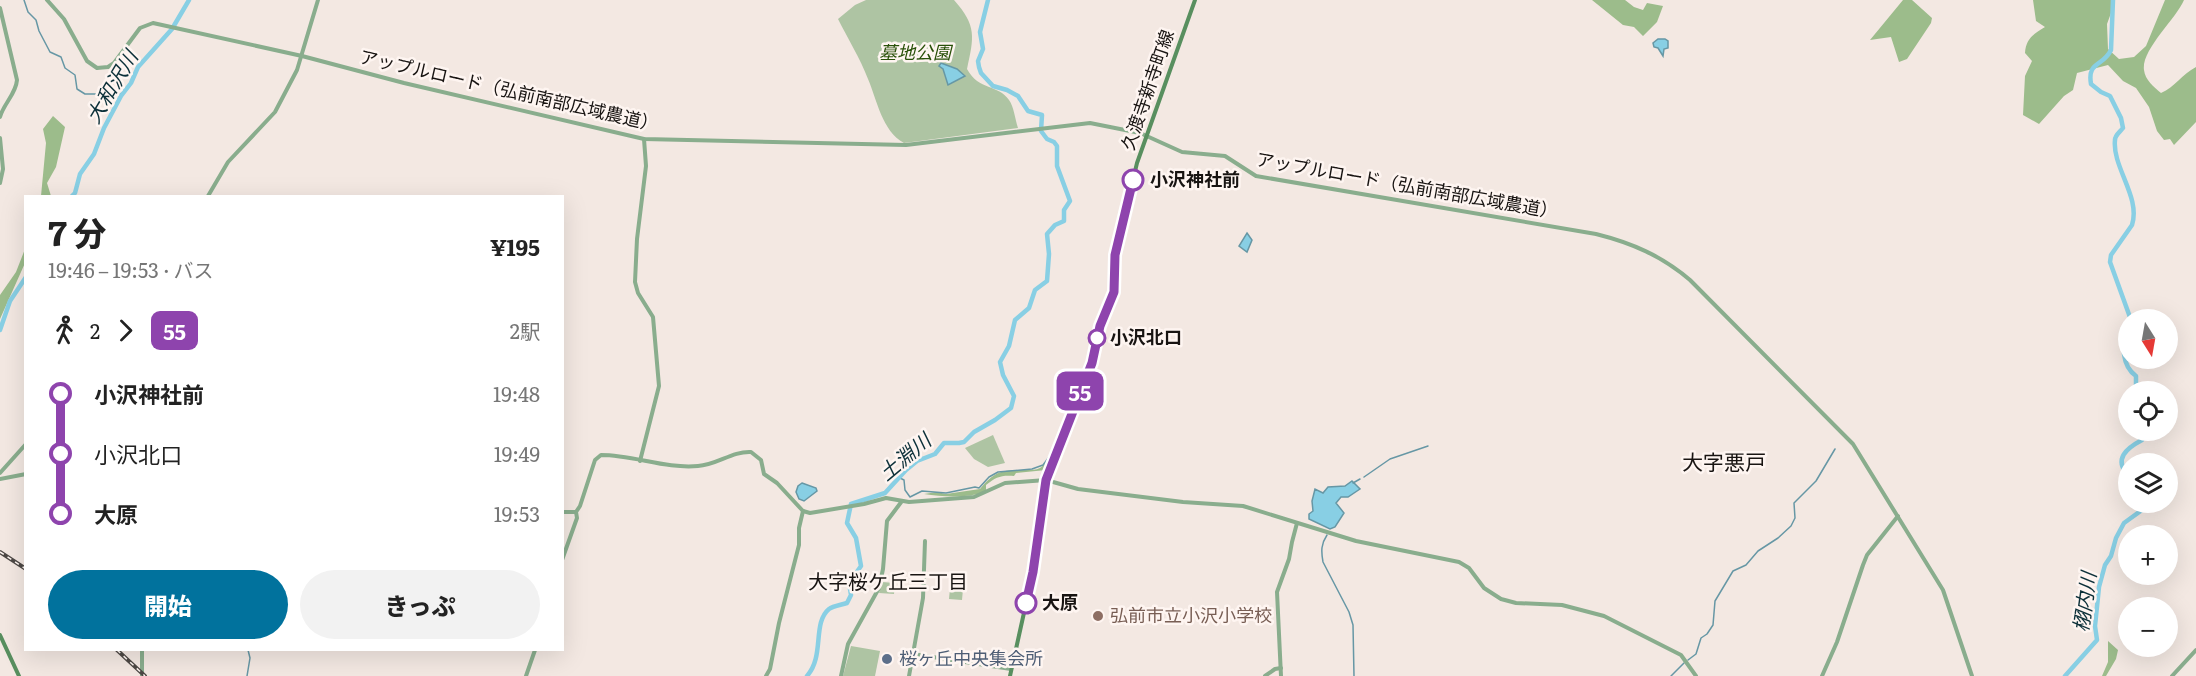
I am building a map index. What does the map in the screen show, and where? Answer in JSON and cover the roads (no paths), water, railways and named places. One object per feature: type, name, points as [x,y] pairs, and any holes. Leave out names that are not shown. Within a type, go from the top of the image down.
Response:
[{"type":"main road","name":"久渡寺新寺町線","points":[[1010,676],[1033,572],[1046,480],[1092,363],[1100,326],[1114,292],[1115,255],[1137,164],[1195,0]]},
{"type":"main road","points":[[0,635],[19,676]]},
{"type":"street","name":"アップルロード（弘前南部広域農道）","points":[[47,0],[64,19],[87,61],[97,68],[108,67],[114,63],[143,26],[153,23],[302,56],[404,83],[644,139],[897,146],[1090,123],[1146,136],[1182,152],[1225,156],[1256,176],[1596,234],[1622,241],[1653,253],[1679,270],[1846,436],[1943,590],[1972,676]]},
{"type":"street","points":[[209,195],[228,162],[272,117],[297,70],[318,0]]},
{"type":"street","points":[[0,8],[18,80],[0,117]]},
{"type":"street","points":[[0,138],[3,169],[0,183]]},
{"type":"street","points":[[640,461],[659,386],[653,317],[638,293],[635,282],[637,239],[647,154],[644,139]]},
{"type":"street","points":[[0,473],[24,446]]},
{"type":"street","points":[[564,554],[577,518],[576,512],[597,457],[604,455],[640,461],[699,466],[734,454],[751,453],[761,460],[764,474],[777,483],[803,511],[810,513],[850,507],[886,498],[902,501],[974,497],[1005,483],[1046,480],[1078,489],[1183,502],[1236,505],[1356,541],[1459,562],[1469,568],[1484,588],[1501,599],[1516,603],[1562,605],[1604,615],[1681,655],[1696,676]]},
{"type":"street","points":[[0,479],[24,474]]},
{"type":"street","points":[[841,676],[848,644],[879,588],[883,570],[887,521],[902,501]]},
{"type":"street","points":[[766,676],[770,669],[799,545],[803,511]]},
{"type":"street","points":[[564,512],[576,512]]},
{"type":"street","points":[[1822,676],[1837,642],[1867,555],[1898,516]]},
{"type":"street","points":[[1281,676],[1277,591],[1289,559],[1297,523]]},
{"type":"street","points":[[909,676],[923,598],[925,542]]},
{"type":"street","points":[[2172,676],[2196,650]]},
{"type":"street","points":[[142,651],[142,676]]},
{"type":"street","points":[[526,676],[535,651]]},
{"type":"street","points":[[913,654],[1011,669]]},
{"type":"street","points":[[1265,676],[1281,668]]},
{"type":"water","points":[[1658,39],[1668,41],[1668,48],[1664,49],[1663,56],[1658,48],[1654,47],[1653,43]]},
{"type":"water","points":[[941,63],[957,69],[965,76],[948,85],[943,69],[939,66]]},
{"type":"water","points":[[1247,233],[1252,240],[1247,252],[1239,246]]},
{"type":"water","points":[[1352,481],[1360,489],[1348,497],[1341,497],[1336,503],[1344,513],[1335,527],[1330,529],[1309,519],[1309,514],[1313,511],[1312,501],[1315,489],[1323,493],[1328,487],[1345,486]]},
{"type":"water","points":[[802,483],[816,488],[817,491],[804,501],[799,499],[796,492]]},
{"type":"waterway","points":[[24,0],[50,52],[61,57],[65,68],[75,75],[77,89],[85,94],[123,94]]},
{"type":"waterway","name":"大和沢川","points":[[73,195],[80,174],[94,154],[104,128],[138,67],[172,29],[189,0]]},
{"type":"waterway","name":"土淵川","points":[[807,676],[816,659],[819,631],[824,615],[829,609],[847,603],[851,595],[849,583],[861,566],[856,538],[847,523],[851,504],[885,493],[917,461],[935,454],[944,443],[964,442],[974,432],[1011,408],[1014,396],[1003,375],[1000,362],[1009,346],[1015,320],[1029,308],[1035,290],[1047,281],[1049,254],[1047,234],[1055,225],[1064,221],[1064,210],[1070,201],[1057,166],[1057,146],[1041,131],[1042,115],[1028,111],[1018,96],[993,86],[981,73],[978,61],[983,49],[980,32],[988,0]]},
{"type":"waterway","name":"栩内川","points":[[2113,0],[2111,50],[2093,68],[2090,77],[2091,84],[2110,96],[2121,118],[2123,128],[2115,138],[2115,150],[2130,193],[2134,214],[2132,225],[2111,255],[2110,262],[2127,309]]},
{"type":"waterway","name":"大和沢川","points":[[0,330],[10,301],[24,280]]},
{"type":"waterway","name":"栩内川","points":[[2129,369],[2136,376],[2136,381]]},
{"type":"waterway","name":"栩内川","points":[[2125,453],[2140,441]]},
{"type":"waterway","points":[[1364,477],[1390,459],[1428,446]]},
{"type":"waterway","points":[[1688,660],[1696,654],[1701,638],[1713,625],[1715,601],[1733,571],[1746,565],[1758,551],[1791,526],[1795,518],[1794,503],[1816,481],[1835,449]]},
{"type":"waterway","points":[[898,477],[904,480],[905,490],[910,497],[922,491],[946,493],[979,488],[989,477],[998,472],[1032,469],[1043,465],[1052,453]]},
{"type":"waterway","points":[[1353,483],[1360,479]]},
{"type":"waterway","name":"栩内川","points":[[2065,676],[2097,640],[2095,626],[2099,587],[2105,565],[2124,523],[2138,513]]},
{"type":"waterway","points":[[1327,535],[1322,548],[1323,562],[1349,612],[1353,625],[1354,676]]},
{"type":"waterway","points":[[247,676],[250,658],[248,651]]},
{"type":"waterway","points":[[1671,676],[1684,663]]},
{"type":"railway","points":[[0,552],[24,568]]},
{"type":"railway","points":[[118,651],[145,676]]},
{"type":"place","name":"小沢神社前","points":[[1133,180]]},
{"type":"place","name":"小沢北口","points":[[1097,338]]},
{"type":"place","name":"大原","points":[[1026,603]]},
{"type":"place","name":"弘前市立小沢小学校","points":[[1098,616]]},
{"type":"place","name":"桜ヶ丘中央集会所","points":[[887,659]]},
{"type":"district","name":"大字悪戸","points":[[1724,463]]},
{"type":"district","name":"大字桜ケ丘三丁目","points":[[888,582]]},
{"type":"park label","name":"墓地公園","points":[[915,53]]}]
